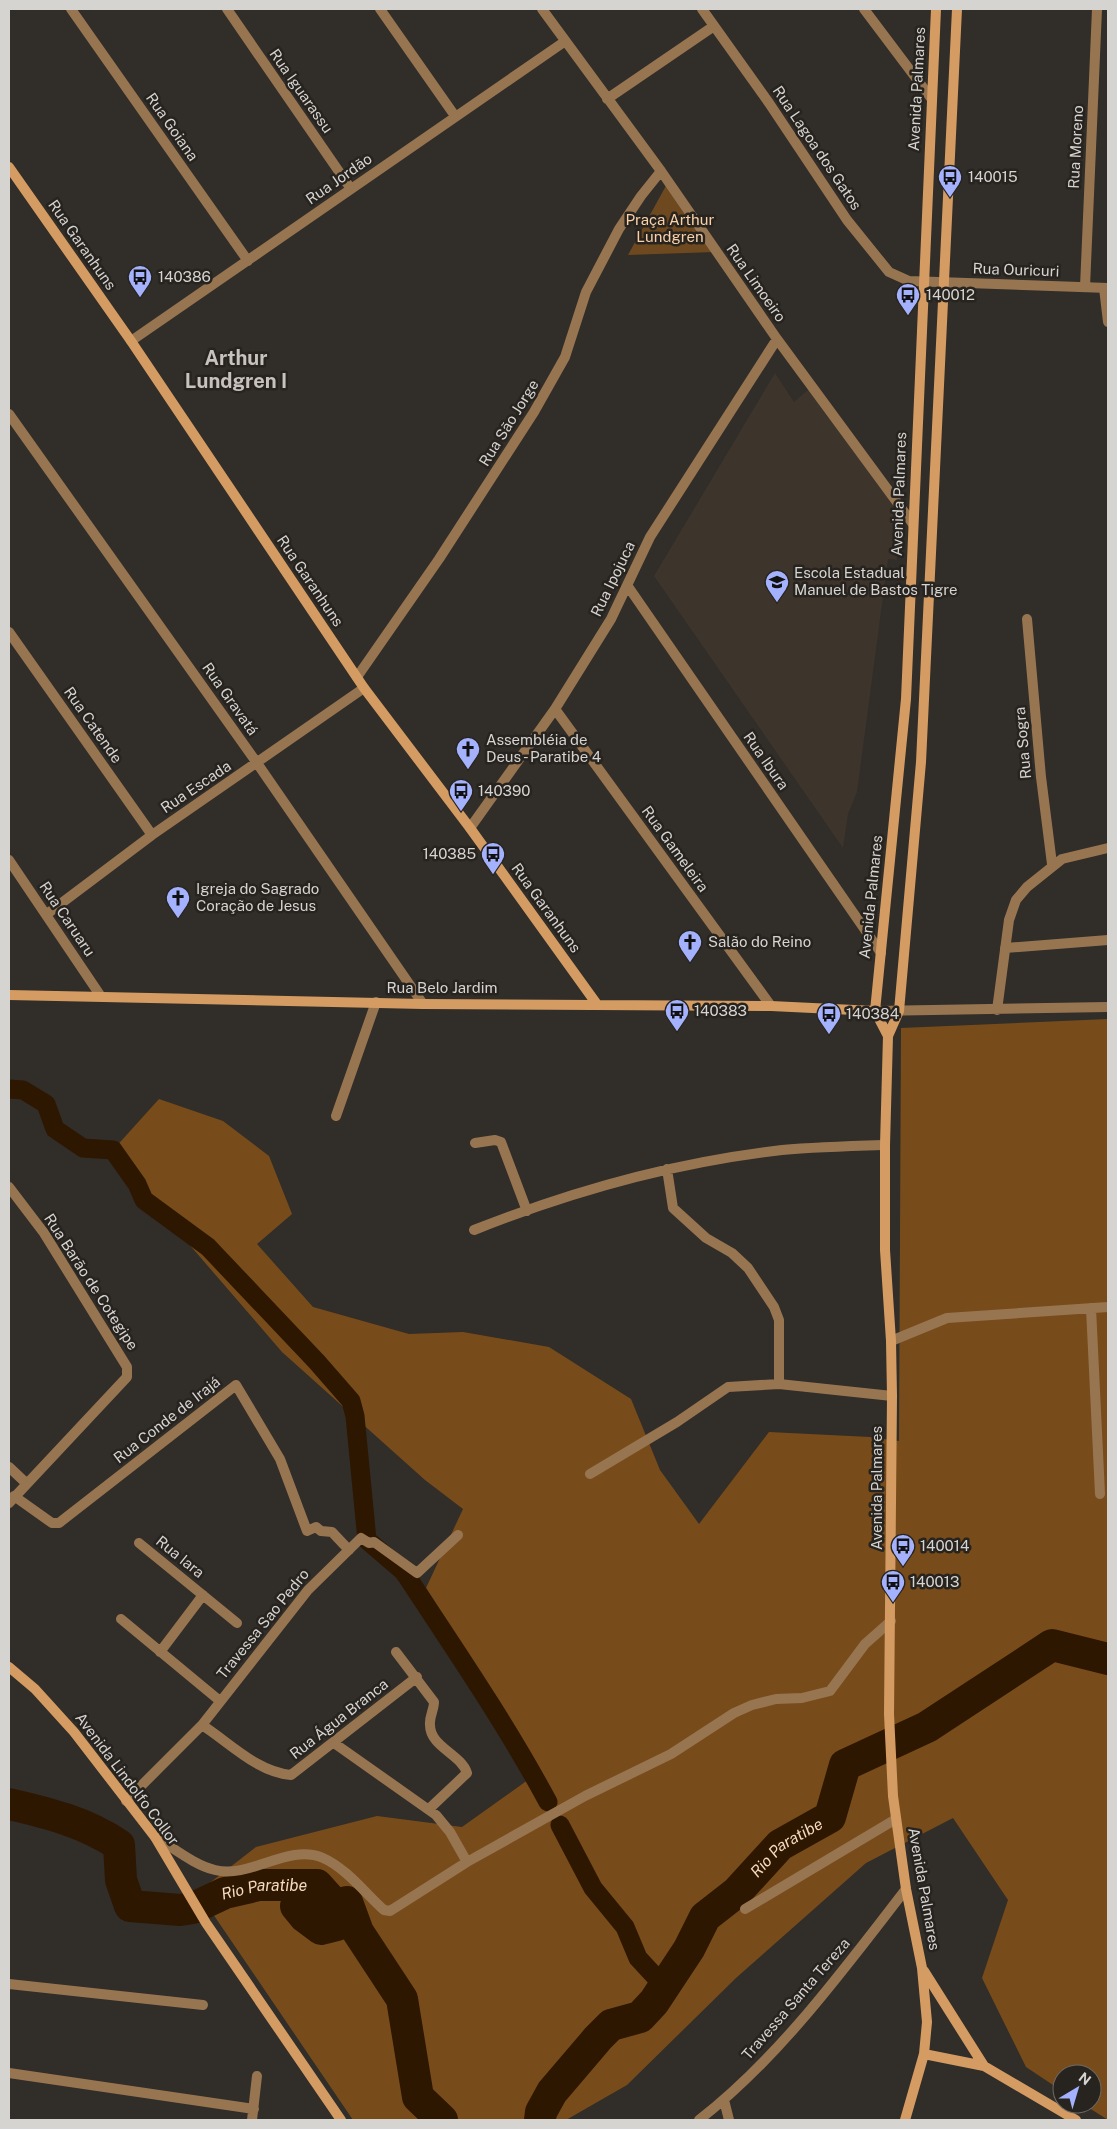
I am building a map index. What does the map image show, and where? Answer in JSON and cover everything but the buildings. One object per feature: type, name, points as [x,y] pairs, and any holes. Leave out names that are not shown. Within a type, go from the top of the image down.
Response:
[{"type":"main road","name":"Avenida Palmares","points":[[888,1036],[875,1011],[906,699],[922,281],[936,9]]},
{"type":"main road","name":"Avenida Palmares","points":[[922,1968],[906,1889],[892,1774],[890,1725],[892,1396],[891,1341],[885,1250],[885,1144],[888,1036],[899,1011],[921,762],[958,9]]},
{"type":"main road","name":"Rua Garanhuns","points":[[9,167],[131,342],[356,677],[470,828],[596,1003]]},
{"type":"main road","name":"Rua Belo Jardim","points":[[9,994],[423,1004],[596,1003],[771,1006],[875,1011]]},
{"type":"main road","name":"Avenida Lindolfo Collor","points":[[9,1666],[35,1689],[74,1732],[155,1837],[206,1923],[341,2120]]},
{"type":"main road","points":[[906,2120],[924,2054],[927,2022],[922,1968]]},
{"type":"main road","points":[[922,1968],[984,2066]]},
{"type":"main road","points":[[924,2054],[984,2066],[1076,2120]]},
{"type":"street","name":"Rua Goiana","points":[[71,9],[248,262]]},
{"type":"street","name":"Rua Iguarassu","points":[[227,9],[351,189]]},
{"type":"street","points":[[380,9],[455,116]]},
{"type":"street","name":"Rua Limoeiro","points":[[542,9],[564,42],[661,171],[777,339],[913,524]]},
{"type":"street","name":"Rua Lagoa dos Gatos","points":[[702,9],[769,103],[847,220],[880,263],[889,272],[903,279],[922,281]]},
{"type":"street","points":[[864,9],[931,98]]},
{"type":"street","name":"Rua Moreno","points":[[1085,287],[1097,9]]},
{"type":"street","points":[[607,99],[714,26]]},
{"type":"street","name":"Rua Jordão","points":[[131,342],[564,42]]},
{"type":"street","name":"Rua São Jorge","points":[[356,677],[439,559],[534,412],[565,358],[586,292],[615,236],[641,196],[661,171]]},
{"type":"street","name":"Rua Ouricuri","points":[[922,281],[1106,288]]},
{"type":"street","points":[[1106,288],[1108,322]]},
{"type":"street","name":"Rua Ipojuca","points":[[470,828],[556,709],[611,620],[650,537],[777,339]]},
{"type":"street","name":"Rua Gravatá","points":[[9,414],[257,763],[423,1004]]},
{"type":"street","name":"Rua Ibura","points":[[628,585],[881,953]]},
{"type":"street","name":"Rua Sogra","points":[[1027,619],[1041,777],[1052,864]]},
{"type":"street","name":"Rua Catende","points":[[9,632],[152,835]]},
{"type":"street","name":"Rua Escada","points":[[47,914],[152,835],[364,688]]},
{"type":"street","name":"Rua Gameleira","points":[[556,709],[771,1006]]},
{"type":"street","points":[[997,1010],[1011,912],[1016,900],[1052,864],[1073,855],[1108,848]]},
{"type":"street","name":"Rua Caruaru","points":[[9,860],[100,995]]},
{"type":"street","points":[[1005,948],[1108,940]]},
{"type":"street","points":[[336,1116],[376,1002]]},
{"type":"street","points":[[875,1011],[1108,1008]]},
{"type":"street","points":[[475,1143],[495,1140],[501,1142],[527,1211]]},
{"type":"street","points":[[474,1230],[600,1187],[667,1169],[783,1150],[885,1144]]},
{"type":"street","points":[[667,1169],[673,1208],[706,1238],[732,1253],[748,1268],[774,1307],[779,1320],[779,1384]]},
{"type":"street","name":"Rua Barão de Cotegipe","points":[[9,1187],[44,1234],[127,1367],[127,1377],[12,1500]]},
{"type":"street","points":[[891,1341],[948,1318],[1108,1307]]},
{"type":"street","points":[[1091,1308],[1100,1494]]},
{"type":"street","points":[[590,1474],[677,1422],[728,1387],[779,1384],[892,1396]]},
{"type":"street","name":"Rua Conde de Irajá","points":[[12,1500],[52,1523],[59,1523],[236,1385],[280,1459],[307,1531],[316,1527],[321,1531],[332,1532],[349,1550]]},
{"type":"street","points":[[9,1467],[26,1483]]},
{"type":"street","name":"Travessa Sao Pedro","points":[[126,1801],[202,1725],[308,1590],[361,1538],[369,1543],[374,1542],[417,1573],[458,1535]]},
{"type":"street","name":"Rua Iara","points":[[139,1543],[237,1623]]},
{"type":"street","name":"Rua Iara","points":[[160,1652],[203,1595]]},
{"type":"street","points":[[121,1618],[220,1701]]},
{"type":"street","points":[[155,1837],[195,1861],[216,1870],[230,1871],[300,1854],[325,1859],[384,1910],[390,1911],[467,1862],[585,1796],[672,1754],[734,1713],[752,1705],[776,1699],[802,1698],[830,1691],[865,1644],[891,1621]]},
{"type":"street","points":[[396,1652],[417,1677],[434,1702],[430,1726],[434,1737],[461,1762],[467,1773],[429,1809]]},
{"type":"street","name":"Rua Água Branca","points":[[202,1725],[255,1763],[291,1776],[417,1677]]},
{"type":"street","points":[[334,1743],[429,1809],[450,1832],[467,1862]]},
{"type":"street","points":[[745,1909],[896,1819]]},
{"type":"street","name":"Travessa Santa Tereza","points":[[699,2120],[724,2100],[785,2038],[906,1889]]},
{"type":"street","points":[[9,1984],[203,2006]]},
{"type":"street","points":[[9,2073],[254,2109]]},
{"type":"street","points":[[252,2120],[257,2076]]},
{"type":"street","points":[[724,2100],[729,2120]]},
{"type":"shaded area","name":"Escola Estadual Manuel de Bastos Tigre","points":[[775,373],[794,402],[810,388],[895,505],[897,560],[888,559],[857,792],[848,814],[843,848],[654,576]]},
{"type":"shaded area","points":[[1108,1019],[1108,2120],[1099,2114],[1102,2114],[1102,2064],[1052,2064],[1052,2084],[1026,2067],[982,1978],[1008,1900],[953,1818],[866,1863],[736,1978],[627,2085],[566,2120],[353,2120],[198,1892],[256,1847],[377,1816],[462,1827],[539,1772],[426,1588],[463,1509],[425,1480],[282,1352],[163,1214],[113,1150],[159,1099],[223,1121],[269,1156],[292,1214],[257,1244],[313,1307],[409,1334],[463,1332],[549,1347],[631,1399],[660,1470],[699,1524],[769,1432],[870,1437],[899,1441],[901,1028]]},
{"type":"green space","name":"Praça Arthur Lundgren","points":[[668,182],[715,252],[628,255]]},
{"type":"waterway","points":[[9,1089],[23,1090],[46,1104],[55,1129],[83,1148],[113,1150],[137,1184],[144,1200],[208,1247],[317,1362],[351,1401],[355,1416],[367,1540],[403,1571],[408,1578],[498,1716],[548,1802]]},
{"type":"waterway","name":"Rio Paratibe","points":[[540,2120],[541,2112],[552,2092],[598,2038],[611,2025],[640,2017],[654,2002],[689,1949],[705,1917],[737,1892],[780,1845],[830,1817],[845,1765],[927,1727],[1052,1645],[1108,1659]]},
{"type":"waterway","name":"Rio Paratibe","points":[[9,1804],[80,1824],[119,1845],[121,1880],[130,1906],[180,1910],[193,1908],[225,1893],[259,1885],[317,1885],[335,1905],[296,1906],[305,1917],[321,1929],[337,1925],[347,1902],[358,1932],[402,1999],[418,2097],[442,2120]]},
{"type":"waterway","points":[[560,1825],[593,1888],[625,1927],[638,1958],[663,1985]]},
{"type":"place","name":"140015","points":[[950,198]]},
{"type":"place","name":"140386","points":[[140,298]]},
{"type":"place","name":"140012","points":[[908,316]]},
{"type":"place","name":"Escola Estadual Manuel de Bastos Tigre","points":[[777,603]]},
{"type":"place","name":"Assembléia de Deus - Paratibe 4","points":[[468,770]]},
{"type":"place","name":"140390","points":[[461,812]]},
{"type":"place","name":"140385","points":[[493,875]]},
{"type":"place","name":"Igreja do Sagrado Coração de Jesus","points":[[178,919]]},
{"type":"place","name":"Salão do Reino","points":[[690,963]]},
{"type":"place","name":"140383","points":[[677,1032]]},
{"type":"place","name":"140384","points":[[829,1035]]},
{"type":"place","name":"140014","points":[[903,1567]]},
{"type":"place","name":"140013","points":[[893,1603]]},
{"type":"district","name":"Arthur Lundgren I","points":[[236,370]]}]
